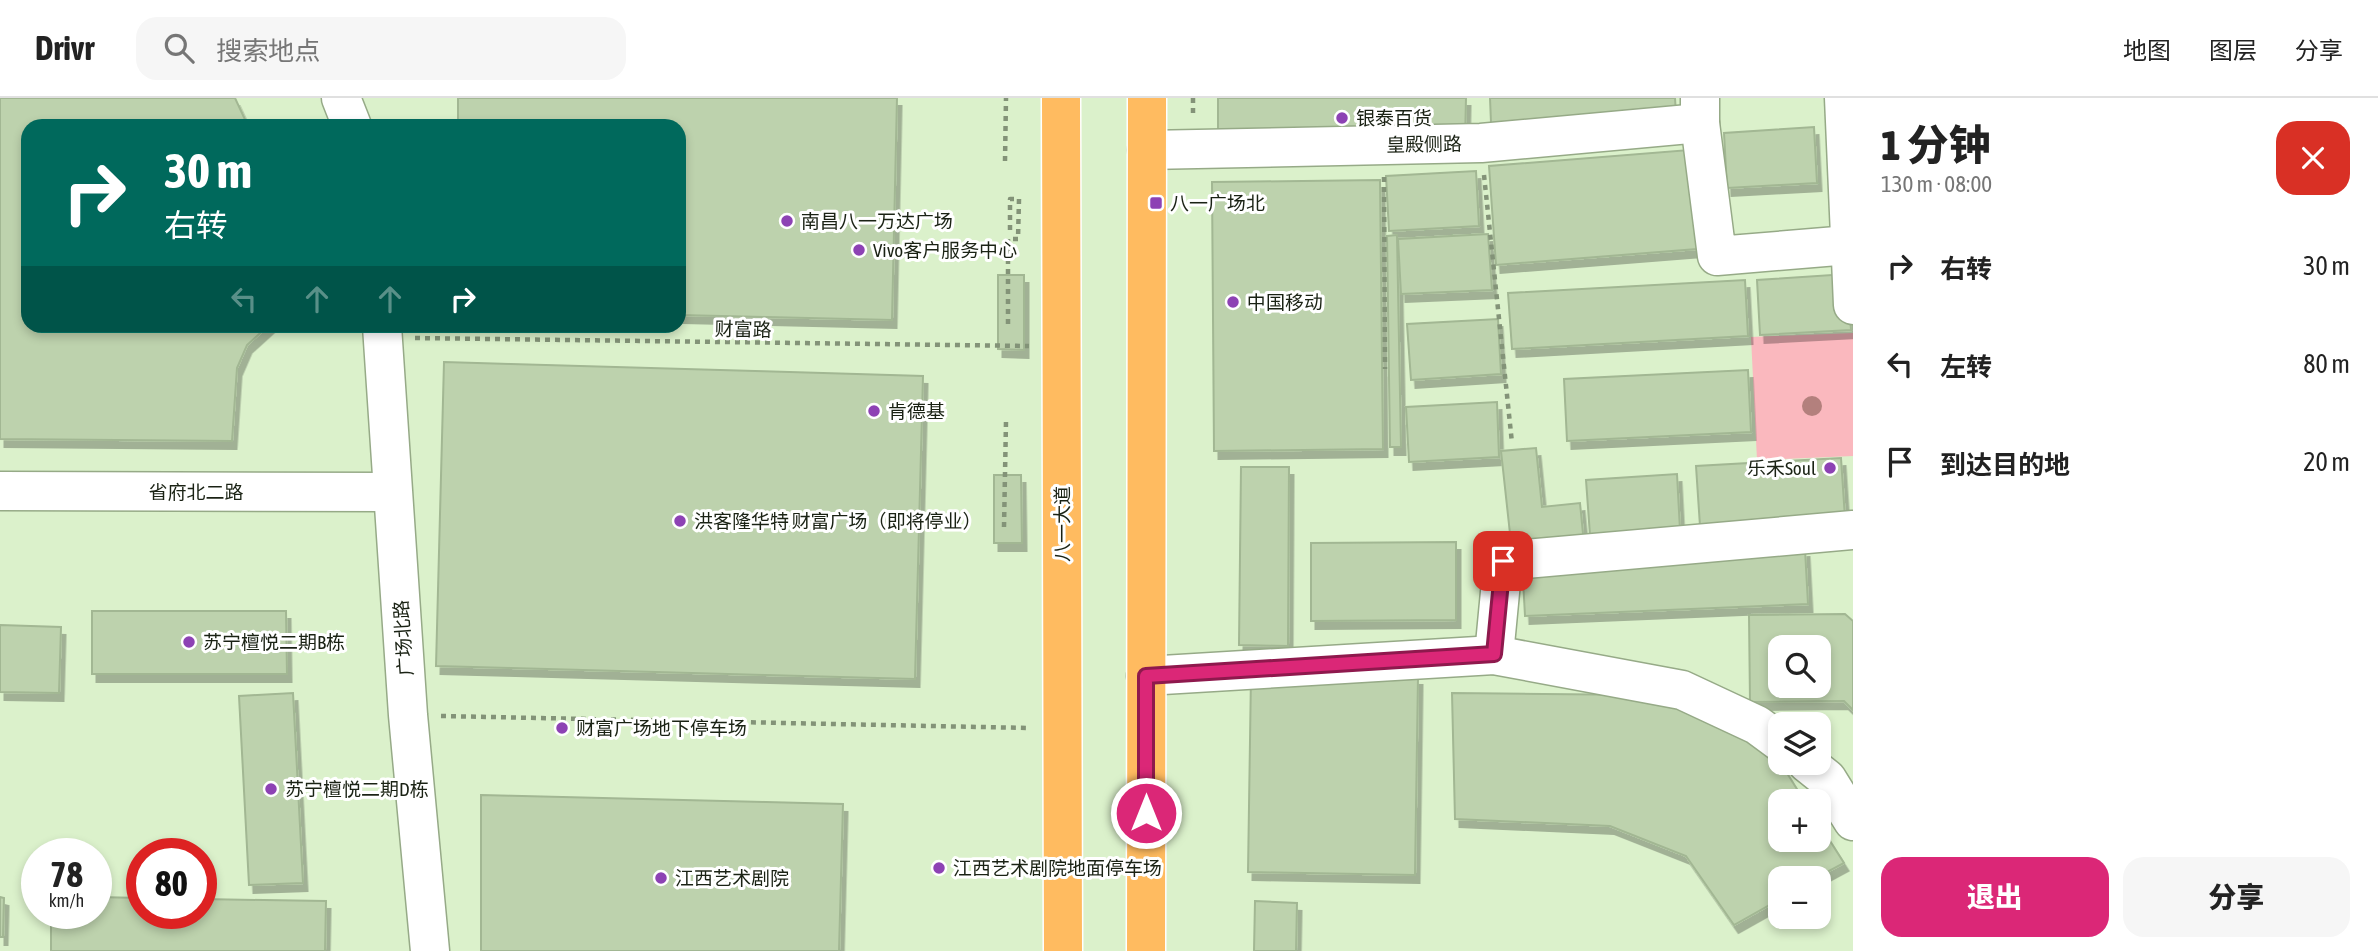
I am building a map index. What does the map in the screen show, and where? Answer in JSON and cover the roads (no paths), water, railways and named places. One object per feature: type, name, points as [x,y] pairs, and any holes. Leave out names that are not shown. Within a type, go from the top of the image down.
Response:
[{"type":"highway","name":"八一大道","points":[[1061,98],[1063,951]]},
{"type":"highway","points":[[1146,951],[1147,98]]},
{"type":"street","points":[[341,98],[349,119]]},
{"type":"street","points":[[1844,98],[1853,306]]},
{"type":"street","name":"皇殿侧路","points":[[1147,150],[1480,143],[1700,111],[1717,256],[1849,245]]},
{"type":"street","name":"广场北路","points":[[382,333],[408,715],[430,951]]},
{"type":"street","name":"省府北二路","points":[[0,491],[392,492]]},
{"type":"street","points":[[1494,654],[1503,561],[1853,530]]},
{"type":"street","points":[[1146,676],[1494,654],[1682,690],[1756,725],[1768,734]]},
{"type":"street","points":[[1822,775],[1853,821]]},
{"type":"place","name":"银泰百货","points":[[1342,118]]},
{"type":"place","name":"八一广场北","points":[[1156,203]]},
{"type":"place","name":"南昌八一万达广场","points":[[787,221]]},
{"type":"place","name":"Vivo客户服务中心","points":[[859,250]]},
{"type":"place","name":"中国移动","points":[[1233,302]]},
{"type":"place","name":"肯德基","points":[[874,411]]},
{"type":"place","name":"乐禾Soul","points":[[1830,468]]},
{"type":"place","name":"洪客隆华特 财富广场（即将停业）","points":[[680,521]]},
{"type":"place","name":"苏宁檀悦二期B栋","points":[[189,642]]},
{"type":"place","name":"财富广场地下停车场","points":[[562,728]]},
{"type":"place","name":"苏宁檀悦二期D栋","points":[[271,789]]},
{"type":"place","name":"江西艺术剧院地面停车场","points":[[939,868]]},
{"type":"place","name":"江西艺术剧院","points":[[661,878]]}]
